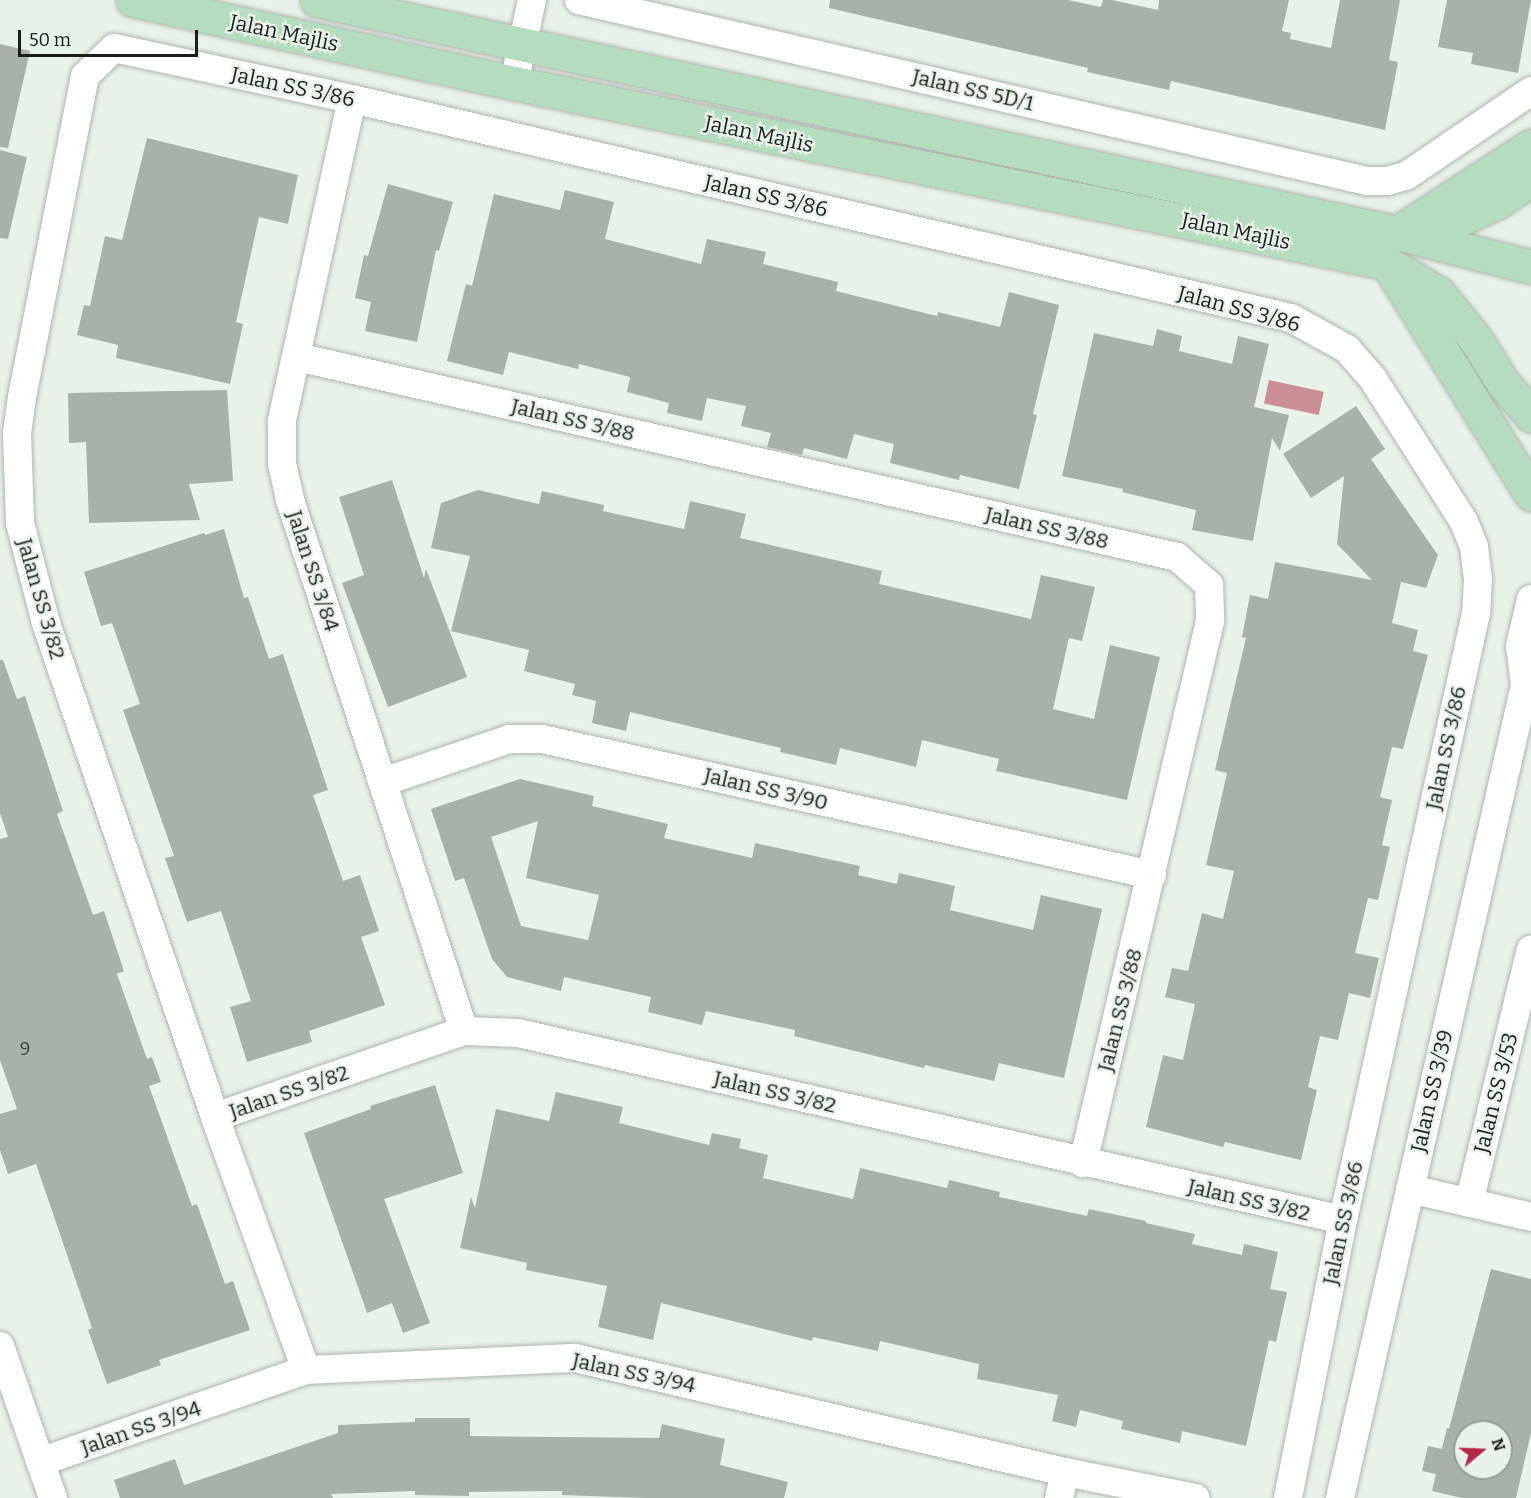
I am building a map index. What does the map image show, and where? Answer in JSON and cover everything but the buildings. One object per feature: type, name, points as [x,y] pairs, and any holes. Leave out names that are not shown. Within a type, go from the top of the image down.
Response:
[{"type":"main road","name":"Jalan Majlis","points":[[133,0],[514,83],[1392,248],[1531,267]]},
{"type":"main road","name":"Jalan Majlis","points":[[317,0],[524,44],[1392,248]]},
{"type":"main road","points":[[1392,248],[1531,146]]},
{"type":"main road","points":[[1392,248],[1497,202],[1531,179]]},
{"type":"main road","points":[[1392,248],[1438,293],[1476,340],[1503,383],[1531,415]]},
{"type":"main road","points":[[1392,248],[1531,494]]},
{"type":"street","points":[[514,83],[532,0]]},
{"type":"street","name":"Jalan SS 5D/1","points":[[594,1],[1367,181],[1387,181],[1406,176],[1531,91]]},
{"type":"street","name":"Jalan SS 3/86","points":[[94,64],[114,48],[352,99],[1291,318],[1347,349],[1373,379],[1464,522],[1474,547],[1478,579],[1476,614],[1343,1221],[1288,1498]]},
{"type":"street","name":"Jalan SS 3/82","points":[[94,64],[85,76],[22,397],[17,444],[20,523],[45,623],[215,1117],[306,1370]]},
{"type":"street","name":"Jalan SS 3/84","points":[[352,99],[282,422],[284,473],[290,500],[464,1030]]},
{"type":"street","name":"Jalan SS 3/88","points":[[297,357],[1177,557],[1209,585],[1210,621],[1083,1162]]},
{"type":"street","name":"Jalan SS 3/39","points":[[1340,1498],[1528,681],[1520,646],[1531,599]]},
{"type":"street","name":"Jalan SS 3/90","points":[[383,782],[509,740],[542,739],[1152,875]]},
{"type":"street","name":"Jalan SS 3/53","points":[[1469,1203],[1531,949]]},
{"type":"street","name":"Jalan SS 3/82","points":[[215,1117],[464,1030],[518,1032],[1343,1221]]},
{"type":"street","points":[[1410,1189],[1531,1217]]},
{"type":"street","points":[[0,1346],[53,1498]]},
{"type":"street","name":"Jalan SS 3/94","points":[[40,1461],[306,1370],[575,1358],[1062,1485],[1195,1498]]},
{"type":"shaded area","points":[[1269,380],[1324,392],[1319,415],[1264,403]]}]
